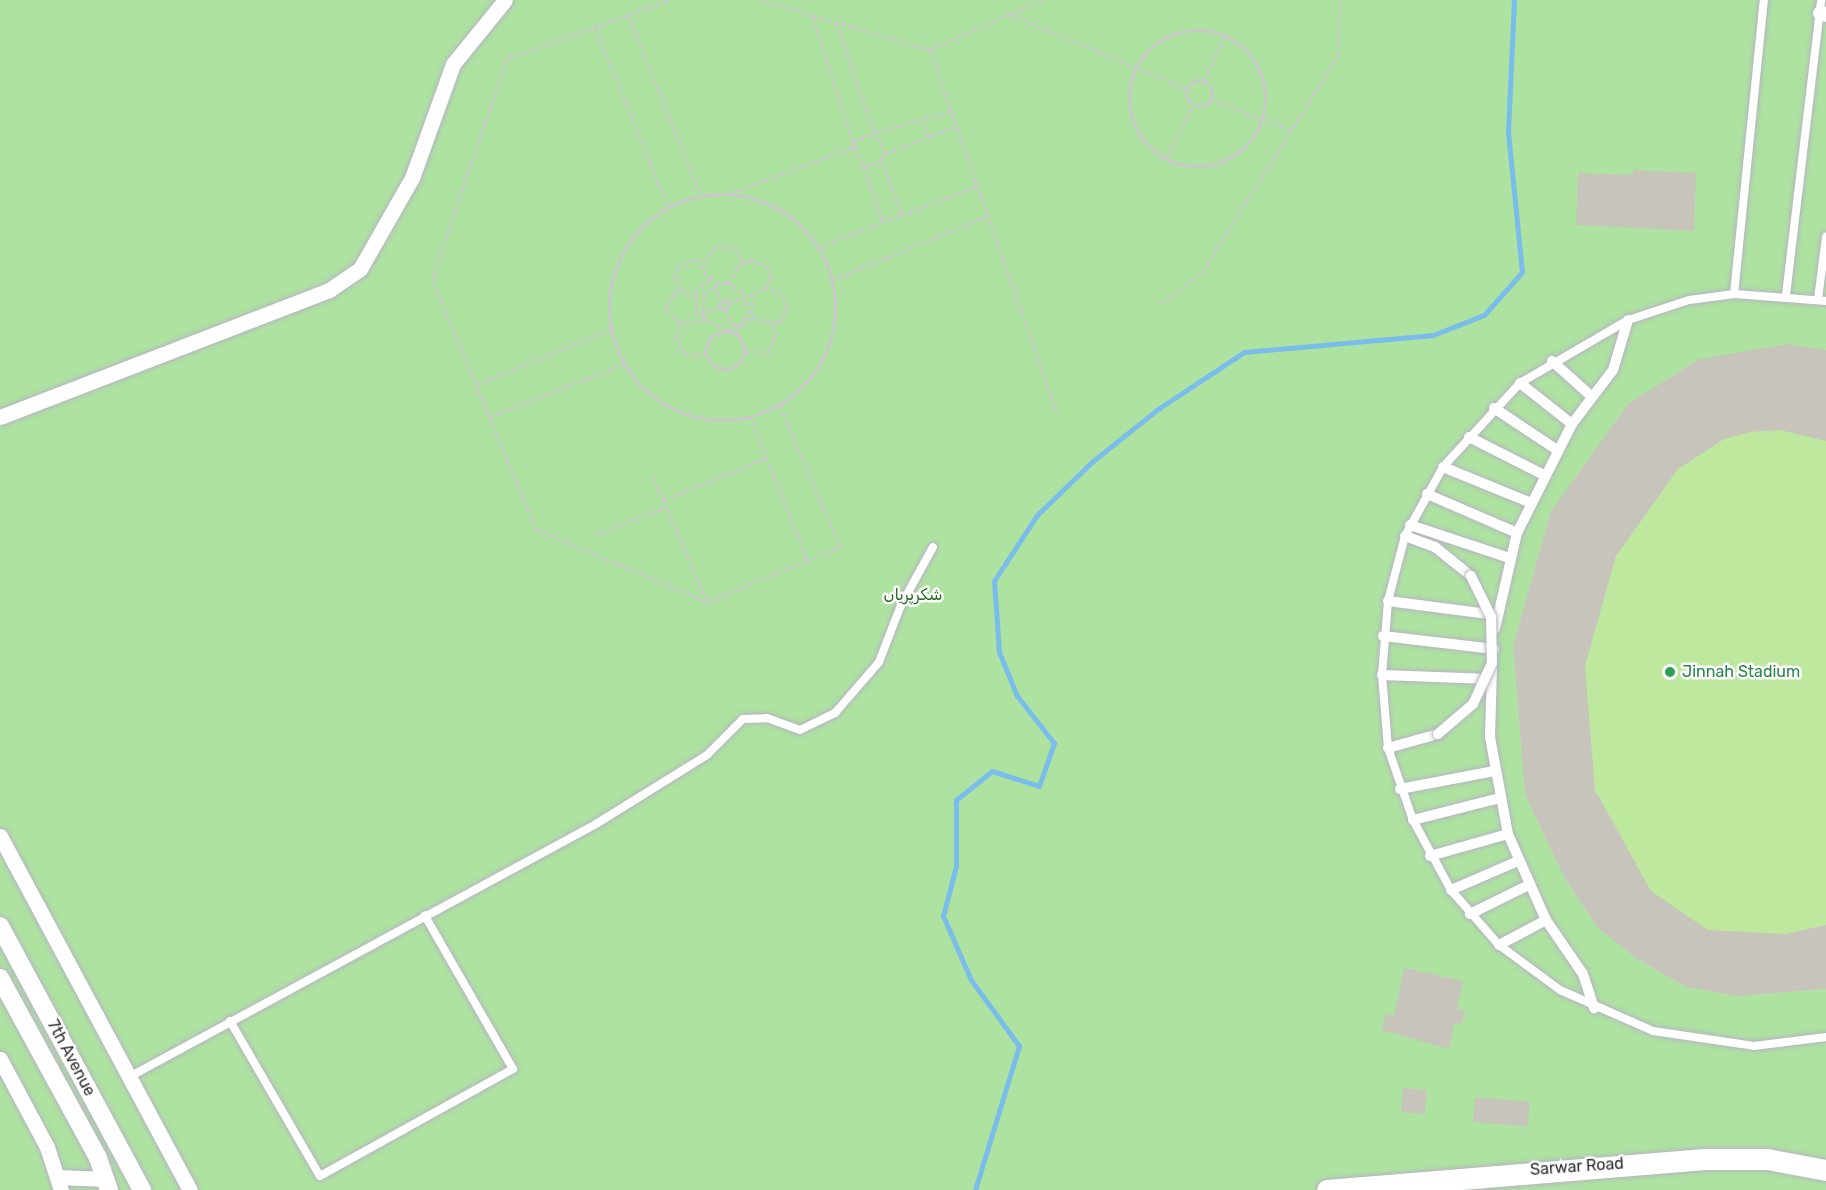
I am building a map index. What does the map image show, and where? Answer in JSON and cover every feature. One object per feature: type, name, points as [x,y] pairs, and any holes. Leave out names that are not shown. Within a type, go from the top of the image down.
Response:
[{"type":"main road","name":"Sarwar Road","points":[[1328,1190],[1705,1159],[1767,1159],[1826,1170]]},
{"type":"street","points":[[0,417],[329,290],[360,269],[412,178],[453,64],[506,0]]},
{"type":"street","points":[[1594,1008],[1583,974],[1546,920],[1508,834],[1494,771],[1490,678],[1496,615],[1517,533],[1572,423],[1613,370],[1628,320]]},
{"type":"street","points":[[1552,361],[1591,396]]},
{"type":"street","points":[[1520,383],[1572,423]]},
{"type":"street","points":[[1494,408],[1557,450]]},
{"type":"street","points":[[1469,437],[1544,475]]},
{"type":"street","points":[[1443,467],[1531,503]]},
{"type":"street","points":[[1427,494],[1517,533]]},
{"type":"street","points":[[1410,525],[1509,558]]},
{"type":"street","points":[[1388,748],[1438,734],[1473,704],[1492,663],[1491,617],[1471,576],[1435,547],[1405,536]]},
{"type":"street","points":[[1388,601],[1496,615]]},
{"type":"street","points":[[1383,636],[1494,649]]},
{"type":"street","points":[[1382,675],[1490,678]]},
{"type":"street","points":[[1400,789],[1494,771]]},
{"type":"street","points":[[1413,820],[1500,798]]},
{"type":"street","points":[[1430,856],[1508,834]]},
{"type":"street","points":[[0,836],[131,1076],[190,1190]]},
{"type":"street","points":[[1451,890],[1518,861]]},
{"type":"street","points":[[1470,914],[1529,885]]},
{"type":"street","points":[[1499,945],[1546,920]]},
{"type":"street","name":"7th Avenue","points":[[0,926],[142,1190]]},
{"type":"street","name":"7th Avenue","points":[[0,978],[107,1184]]},
{"type":"street","points":[[0,1059],[47,1147],[59,1184],[107,1184]]},
{"type":"lane","points":[[1734,294],[1764,0]]},
{"type":"lane","points":[[1786,295],[1822,9]]},
{"type":"lane","points":[[1826,237],[1822,300],[1786,295],[1734,294],[1689,300],[1628,320],[1552,361],[1520,383],[1494,408],[1443,467],[1405,536],[1388,601],[1383,636],[1382,675],[1388,748],[1400,789],[1413,820],[1430,856],[1451,890],[1499,945],[1594,1008],[1653,1031],[1754,1046],[1826,1036]]},
{"type":"lane","points":[[131,1076],[596,824],[707,755],[743,719],[767,718],[800,730],[835,713],[874,671],[914,577],[933,547]]},
{"type":"lane","points":[[230,1021],[320,1176],[513,1069],[425,916]]},
{"type":"path","points":[[669,0],[507,59],[432,279],[536,529],[707,602],[840,547],[779,403]]},
{"type":"path","points":[[762,0],[930,50],[1042,0]]},
{"type":"path","points":[[1160,304],[1202,273],[1338,56],[1340,0]]},
{"type":"path","points":[[811,14],[854,147],[864,167],[883,222]]},
{"type":"path","points":[[1009,14],[1187,89],[1194,104]]},
{"type":"path","points":[[628,15],[701,196]]},
{"type":"path","points":[[836,22],[876,135],[885,154]]},
{"type":"path","points":[[596,27],[669,208]]},
{"type":"path","points":[[1183,30],[1225,35],[1255,61],[1266,99],[1263,119],[1234,155],[1201,165],[1166,159],[1137,130],[1130,110],[1135,69],[1155,45],[1183,30]]},
{"type":"path","points":[[1187,89],[1204,81],[1225,35]]},
{"type":"path","points":[[930,50],[1057,412]]},
{"type":"path","points":[[1204,81],[1212,88],[1210,99]]},
{"type":"path","points":[[1166,159],[1194,104],[1210,99],[1292,130]]},
{"type":"path","points":[[853,142],[951,111]]},
{"type":"path","points":[[923,121],[928,137]]},
{"type":"path","points":[[864,167],[881,160],[885,154],[956,126]]},
{"type":"path","points":[[728,194],[854,147]]},
{"type":"path","points":[[881,160],[902,215]]},
{"type":"path","points":[[818,247],[977,186]]},
{"type":"path","points":[[728,194],[764,201],[795,220],[818,247],[832,280],[835,319],[824,356],[802,388],[779,403],[732,420],[693,416],[657,400],[625,363],[611,329],[608,302],[615,267],[633,236],[669,208],[701,196],[728,194]]},
{"type":"path","points":[[832,280],[988,216]]},
{"type":"path","points":[[703,262],[713,247],[731,246],[741,261],[736,277],[739,288],[746,296],[752,318]]},
{"type":"path","points":[[694,293],[706,286],[709,276],[703,262]]},
{"type":"path","points":[[703,262],[680,263],[675,278],[682,289],[694,293],[700,304],[701,314],[713,335]]},
{"type":"path","points":[[709,276],[752,294],[766,288],[771,277],[762,262],[740,266]]},
{"type":"path","points":[[696,318],[700,304],[714,285],[736,277]]},
{"type":"path","points":[[714,285],[722,301],[728,304]]},
{"type":"path","points":[[737,334],[726,330],[696,318],[681,324],[676,335],[679,347],[695,356],[706,351],[713,335],[726,330],[734,328],[752,318],[771,323],[783,319],[787,307],[782,294],[766,288]]},
{"type":"path","points":[[681,324],[665,309],[667,298],[682,289]]},
{"type":"path","points":[[744,352],[737,334],[752,294]]},
{"type":"path","points":[[725,309],[728,304],[746,296]]},
{"type":"path","points":[[719,307],[722,301]]},
{"type":"path","points":[[701,314],[719,307],[725,309],[734,328]]},
{"type":"path","points":[[706,351],[716,366],[728,369],[744,352],[769,352],[776,334],[771,323]]},
{"type":"path","points":[[476,385],[611,329]]},
{"type":"path","points":[[489,417],[625,363]]},
{"type":"path","points":[[750,415],[808,562]]},
{"type":"path","points":[[663,500],[767,458]]},
{"type":"path","points":[[654,478],[707,602]]},
{"type":"path","points":[[595,534],[666,507]]},
{"type":"green space","name":"شکرپریاں","points":[[0,0],[1826,0],[1826,1190],[0,1190]]},
{"type":"green space","name":"Jinnah Stadium","points":[[1788,344],[1826,350],[1826,989],[1738,996],[1686,987],[1636,958],[1565,879],[1525,795],[1513,646],[1551,511],[1628,404],[1699,359]]},
{"type":"building","points":[[1633,170],[1696,173],[1694,231],[1576,225],[1578,173],[1633,175]]},
{"type":"building","points":[[1788,344],[1826,350],[1826,441],[1780,430],[1751,432],[1724,439],[1678,469],[1616,556],[1585,666],[1595,790],[1651,891],[1708,930],[1785,934],[1826,925],[1826,989],[1738,996],[1686,987],[1636,958],[1598,928],[1565,879],[1525,795],[1513,646],[1551,511],[1628,404],[1699,359]]},
{"type":"building","points":[[1404,968],[1463,981],[1457,1009],[1465,1011],[1462,1024],[1454,1023],[1449,1049],[1382,1030],[1385,1014],[1394,1016]]},
{"type":"building","points":[[1403,1088],[1427,1090],[1425,1114],[1401,1112]]},
{"type":"building","points":[[1475,1097],[1530,1102],[1528,1127],[1473,1122]]},
{"type":"waterway","points":[[975,1190],[1019,1046],[971,980],[943,916],[956,866],[956,800],[992,771],[1039,786],[1054,743],[1017,696],[999,652],[994,581],[1037,515],[1093,461],[1158,409],[1244,352],[1433,335],[1484,315],[1522,272],[1508,132],[1514,0]]},
{"type":"place","name":"Jinnah Stadium","points":[[1670,672]]}]
